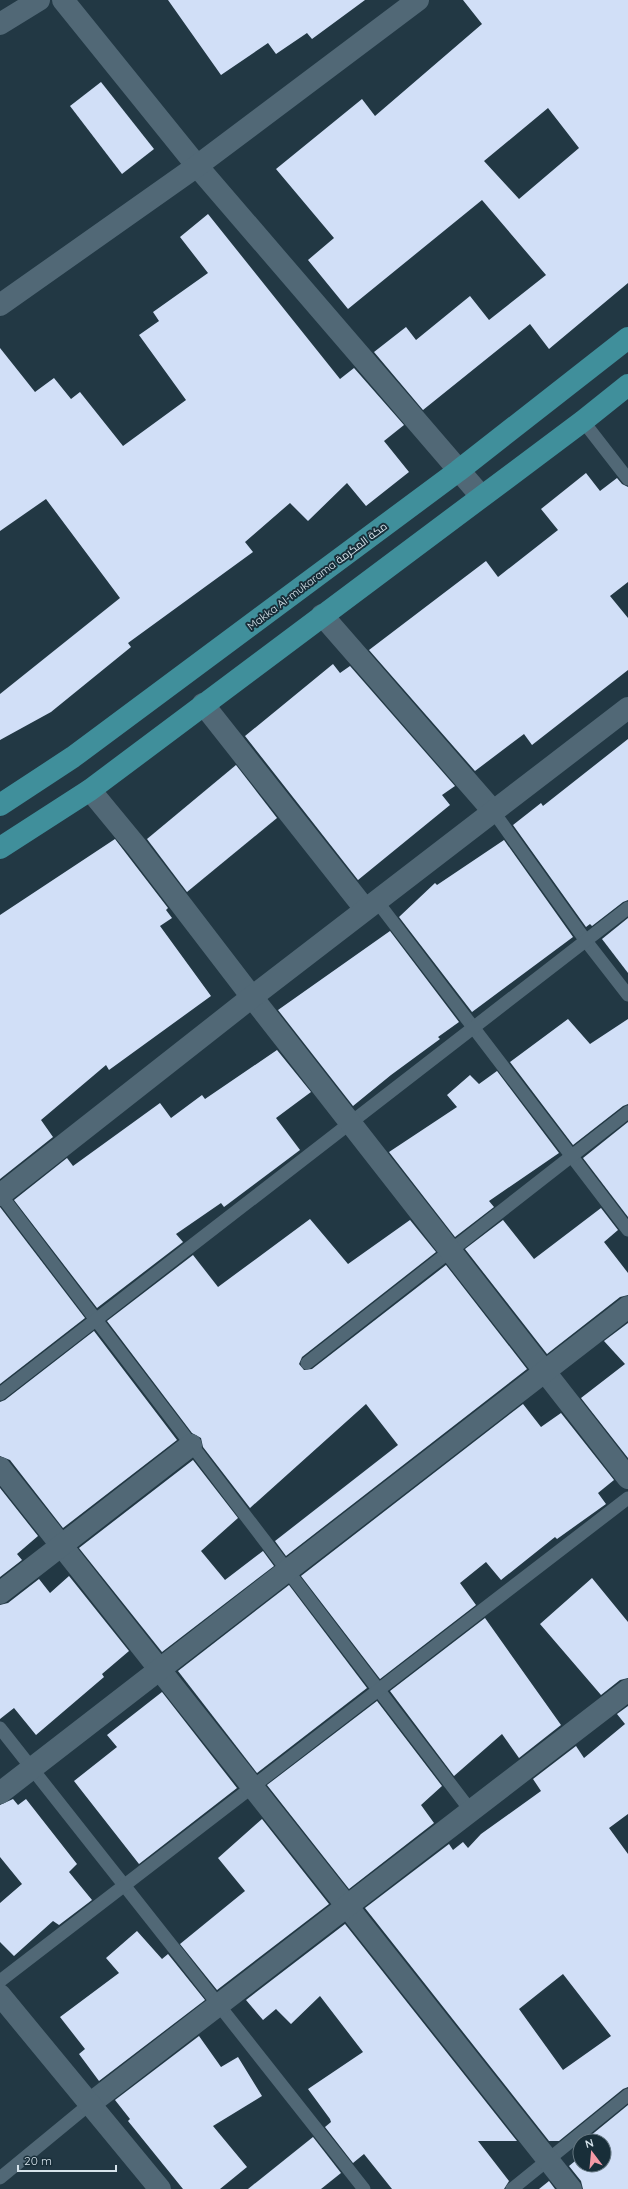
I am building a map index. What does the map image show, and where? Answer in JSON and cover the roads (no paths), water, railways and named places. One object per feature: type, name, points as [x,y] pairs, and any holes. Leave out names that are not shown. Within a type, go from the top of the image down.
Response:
[{"type":"highway","name":"Makka Al-mukarama مكة المكرمة","points":[[0,805],[80,752],[458,472],[628,338]]},
{"type":"highway","points":[[0,848],[90,790],[583,421],[628,385]]},
{"type":"street","points":[[0,24],[39,0]]},
{"type":"street","points":[[63,0],[197,166],[458,472],[481,496]]},
{"type":"street","points":[[0,306],[197,166],[418,0]]},
{"type":"street","points":[[322,615],[493,811]]},
{"type":"street","points":[[203,704],[370,905]]},
{"type":"street","points":[[0,1195],[370,905],[628,708]]},
{"type":"street","points":[[90,790],[137,847],[350,1123],[628,1478]]},
{"type":"street","points":[[0,1793],[628,1307]]},
{"type":"street","points":[[0,1593],[191,1445]]},
{"type":"street","points":[[0,1468],[571,2189]]},
{"type":"street","points":[[91,2103],[628,1690]]},
{"type":"street","points":[[0,1995],[91,2103],[160,2189]]},
{"type":"lane","points":[[583,421],[628,479]]},
{"type":"lane","points":[[493,811],[586,941],[628,995]]},
{"type":"lane","points":[[370,905],[473,1028],[628,1230]]},
{"type":"lane","points":[[0,1394],[628,908]]},
{"type":"lane","points":[[307,1363],[451,1252],[628,1112]]},
{"type":"lane","points":[[0,1195],[471,1811]]},
{"type":"lane","points":[[0,1981],[628,1498]]},
{"type":"lane","points":[[0,1728],[364,2189]]},
{"type":"lane","points":[[512,2189],[628,2095]]},
{"type":"lane","points":[[0,2178],[91,2103]]}]
